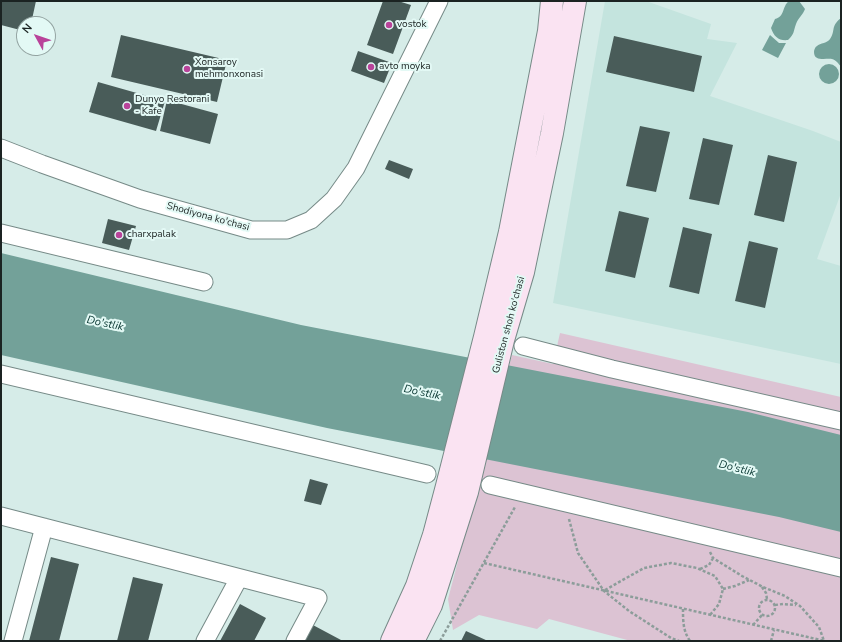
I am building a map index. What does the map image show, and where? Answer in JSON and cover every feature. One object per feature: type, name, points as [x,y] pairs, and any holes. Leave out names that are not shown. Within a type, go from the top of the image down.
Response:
[{"type":"main road","name":"Guliston shoh ko'chasi","points":[[504,341],[510,232],[549,31],[552,1]]},
{"type":"main road","name":"Guliston shoh ko'chasi","points":[[413,641],[431,605],[457,489],[504,341],[523,272],[551,141],[575,1]]},
{"type":"main road","name":"Guliston shoh ko'chasi","points":[[392,641],[417,586],[434,535],[457,489]]},
{"type":"street","name":"Shodiyona ko'chasi","points":[[1,148],[140,199],[251,230],[287,230],[311,220],[334,199],[356,168],[439,1]]},
{"type":"street","points":[[1,233],[204,282]]},
{"type":"street","points":[[504,341],[650,378],[841,422]]},
{"type":"street","points":[[1,374],[427,474]]},
{"type":"street","points":[[490,485],[841,568]]},
{"type":"street","points":[[1,516],[318,598],[295,641]]},
{"type":"street","points":[[13,641],[44,527]]},
{"type":"street","points":[[205,641],[239,578]]},
{"type":"path","points":[[440,641],[523,493]]},
{"type":"path","points":[[567,503],[570,527],[578,554],[604,591],[629,611],[671,638],[679,641]]},
{"type":"path","points":[[701,535],[713,558],[761,586],[785,596],[798,605],[819,627],[824,641]]},
{"type":"path","points":[[700,569],[709,565],[713,558]]},
{"type":"path","points":[[484,563],[824,641]]},
{"type":"path","points":[[604,591],[644,568],[671,563],[700,569],[715,576],[723,589],[719,604],[710,615]]},
{"type":"path","points":[[723,589],[750,580]]},
{"type":"path","points":[[761,586],[766,593],[767,599]]},
{"type":"path","points":[[767,599],[772,601],[775,606],[775,611],[771,615],[766,616],[759,611],[758,606],[762,601],[767,599]]},
{"type":"path","points":[[775,606],[783,604],[798,605]]},
{"type":"path","points":[[683,609],[683,624],[686,636],[690,641]]},
{"type":"path","points":[[753,625],[762,614]]},
{"type":"path","points":[[771,641],[774,630]]},
{"type":"shaded area","points":[[605,1],[646,1],[711,24],[707,39],[737,43],[710,96],[841,142],[841,193],[817,259],[841,266],[841,364],[553,303]]},
{"type":"shaded area","points":[[560,333],[841,397],[841,641],[631,641],[549,619],[537,629],[479,615],[453,630],[448,599],[512,355],[553,364]]},
{"type":"water","points":[[789,1],[799,1],[805,9],[797,22],[792,36],[788,40],[782,40],[775,36],[771,28],[775,19],[782,14]]},
{"type":"water","points":[[841,18],[841,67],[833,60],[816,57],[814,52],[816,46],[829,40],[832,36],[835,24]]},
{"type":"water","points":[[770,35],[779,43],[786,43],[778,58],[762,50]]},
{"type":"water","points":[[829,64],[836,67],[839,74],[836,81],[829,84],[822,81],[819,74],[822,67]]},
{"type":"water","name":"Do'stlik","points":[[1,253],[301,325],[748,412],[841,435],[841,532],[779,517],[327,428],[1,355]]},
{"type":"building","points":[[1,1],[36,1],[33,16],[16,16],[16,29],[1,25]]},
{"type":"building","name":"vostok","points":[[383,1],[398,1],[411,5],[393,54],[367,45]]},
{"type":"building","points":[[121,35],[227,60],[217,102],[111,77]]},
{"type":"building","points":[[614,36],[702,56],[694,92],[606,72]]},
{"type":"building","name":"avto moyka","points":[[358,51],[392,63],[384,83],[351,71]]},
{"type":"building","name":"Dunyo Restorani - Kafe","points":[[98,82],[165,101],[156,131],[89,112]]},
{"type":"building","points":[[167,100],[218,114],[210,144],[160,131]]},
{"type":"building","points":[[640,126],[670,132],[656,192],[626,186]]},
{"type":"building","points":[[703,138],[733,145],[719,205],[689,199]]},
{"type":"building","points":[[768,155],[797,162],[784,222],[754,215]]},
{"type":"building","points":[[389,160],[413,169],[409,179],[385,169]]},
{"type":"building","points":[[619,211],[649,218],[635,278],[605,271]]},
{"type":"building","name":"charxpalak","points":[[108,219],[136,226],[129,250],[102,243]]},
{"type":"building","points":[[683,227],[712,234],[699,294],[669,287]]},
{"type":"building","points":[[749,241],[778,248],[765,308],[735,301]]},
{"type":"building","points":[[310,479],[328,484],[321,505],[304,501]]},
{"type":"building","points":[[51,557],[79,564],[59,641],[29,641]]},
{"type":"building","points":[[133,577],[163,584],[148,641],[117,641]]},
{"type":"building","points":[[240,604],[266,618],[254,641],[220,641]]},
{"type":"building","points":[[311,624],[341,640],[302,641]]},
{"type":"building","points":[[466,631],[488,641],[461,641]]},
{"type":"place","name":"vostok","points":[[389,25]]},
{"type":"place","name":"avto moyka","points":[[371,67]]},
{"type":"place","name":"Xonsaroy mehmonxonasi","points":[[187,69]]},
{"type":"place","name":"Dunyo Restorani - Kafe","points":[[127,106]]},
{"type":"place","name":"charxpalak","points":[[119,235]]}]
